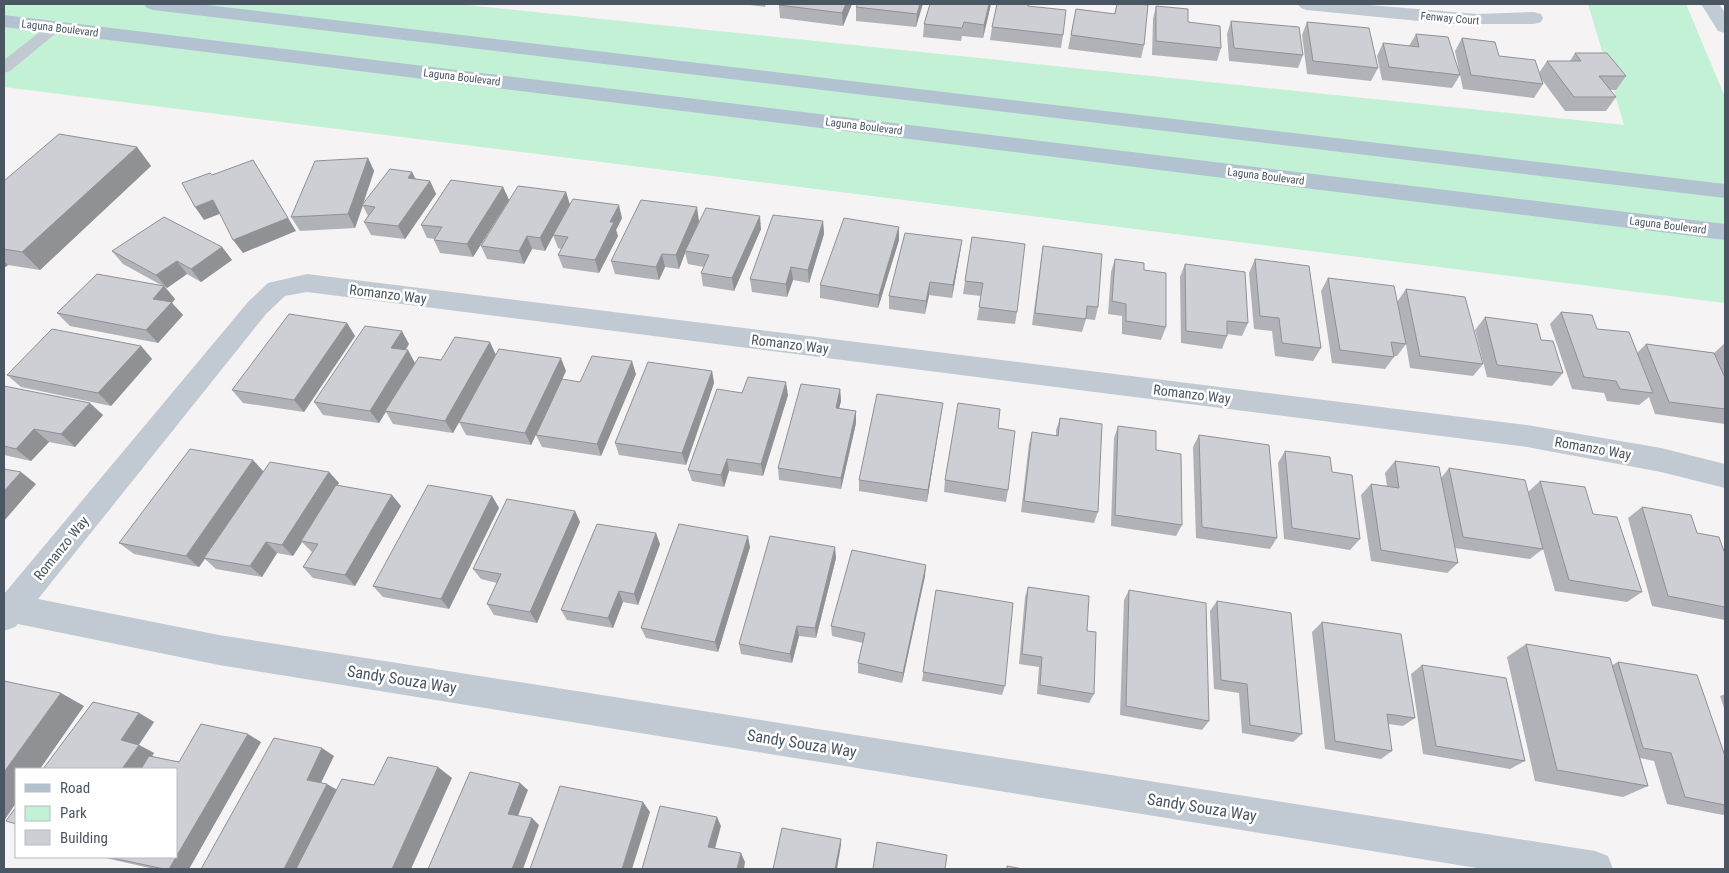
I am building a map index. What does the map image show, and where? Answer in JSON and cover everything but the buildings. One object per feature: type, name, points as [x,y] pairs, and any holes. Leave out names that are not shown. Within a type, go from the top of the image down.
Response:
[{"type":"main road","points":[[153,4],[1725,191]]},
{"type":"main road","name":"Laguna Boulevard","points":[[4,21],[1725,232]]},
{"type":"street","name":"Fenway Court","points":[[1307,4],[1452,19],[1534,18]]},
{"type":"street","points":[[1710,4],[1725,27]]},
{"type":"street","name":"Romanzo Way","points":[[7,612],[258,308],[277,289],[307,283],[1527,436],[1661,460],[1725,476]]},
{"type":"street","name":"Sandy Souza Way","points":[[7,612],[229,651],[1595,869]]},
{"type":"lane","points":[[4,68],[55,28]]},
{"type":"green space","points":[[4,4],[458,4],[1624,125],[1588,4],[1686,4],[1725,97],[1725,303],[4,87]]}]
